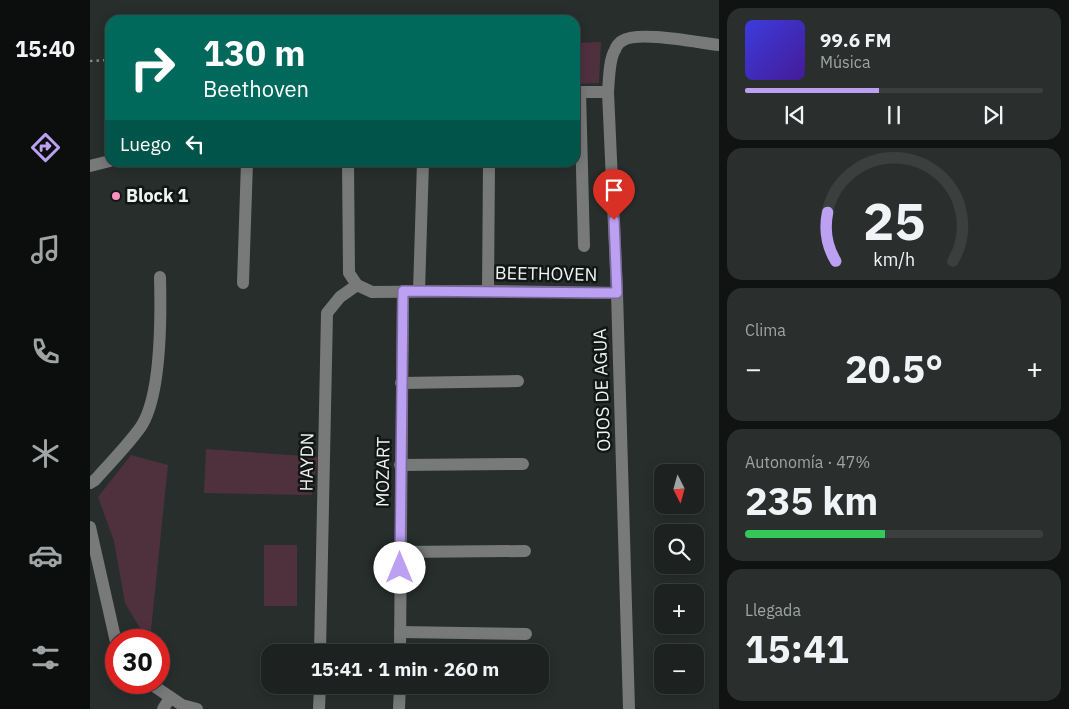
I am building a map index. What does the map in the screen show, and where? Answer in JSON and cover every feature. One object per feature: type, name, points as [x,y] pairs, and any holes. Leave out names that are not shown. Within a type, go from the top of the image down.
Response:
[{"type":"street","name":"OJOS DE AGUA","points":[[629,709],[617,293],[608,92],[610,70],[613,51],[622,41],[632,37],[647,36],[719,45]]},
{"type":"street","points":[[580,92],[608,92]]},
{"type":"street","points":[[580,158],[584,246]]},
{"type":"street","points":[[90,166],[105,162]]},
{"type":"street","points":[[243,283],[247,167]]},
{"type":"street","points":[[348,167],[349,274],[357,285]]},
{"type":"street","points":[[419,291],[423,167]]},
{"type":"street","points":[[488,291],[489,167]]},
{"type":"street","points":[[90,483],[95,480],[141,427],[154,393],[161,309],[160,277]]},
{"type":"street","name":"BEETHOVEN","points":[[357,285],[372,292],[617,293]]},
{"type":"street","name":"HAYDN","points":[[320,644],[327,313],[340,297],[357,285]]},
{"type":"street","name":"MOZART","points":[[400,644],[399,552],[403,291]]},
{"type":"street","points":[[401,383],[518,381]]},
{"type":"street","points":[[400,466],[523,464]]},
{"type":"street","points":[[90,527],[113,629]]},
{"type":"street","points":[[399,552],[525,551]]},
{"type":"street","points":[[400,632],[526,634]]},
{"type":"street","points":[[164,694],[182,705],[197,709]]},
{"type":"street","points":[[319,709],[320,694]]},
{"type":"street","points":[[399,709],[400,694]]},
{"type":"street","points":[[163,709],[170,698]]},
{"type":"path","points":[[90,61],[105,60]]},
{"type":"shaded area","points":[[601,42],[599,83],[580,84],[580,43]]},
{"type":"shaded area","points":[[206,449],[318,457],[312,495],[204,493]]},
{"type":"shaded area","points":[[131,455],[168,465],[151,629],[140,629],[125,603],[114,541],[98,497]]},
{"type":"shaded area","points":[[264,545],[297,545],[297,606],[264,606]]},
{"type":"place","name":"Block 1","points":[[116,196]]},
{"type":"route","points":[[400,568],[403,291],[617,293],[614,220]]}]
